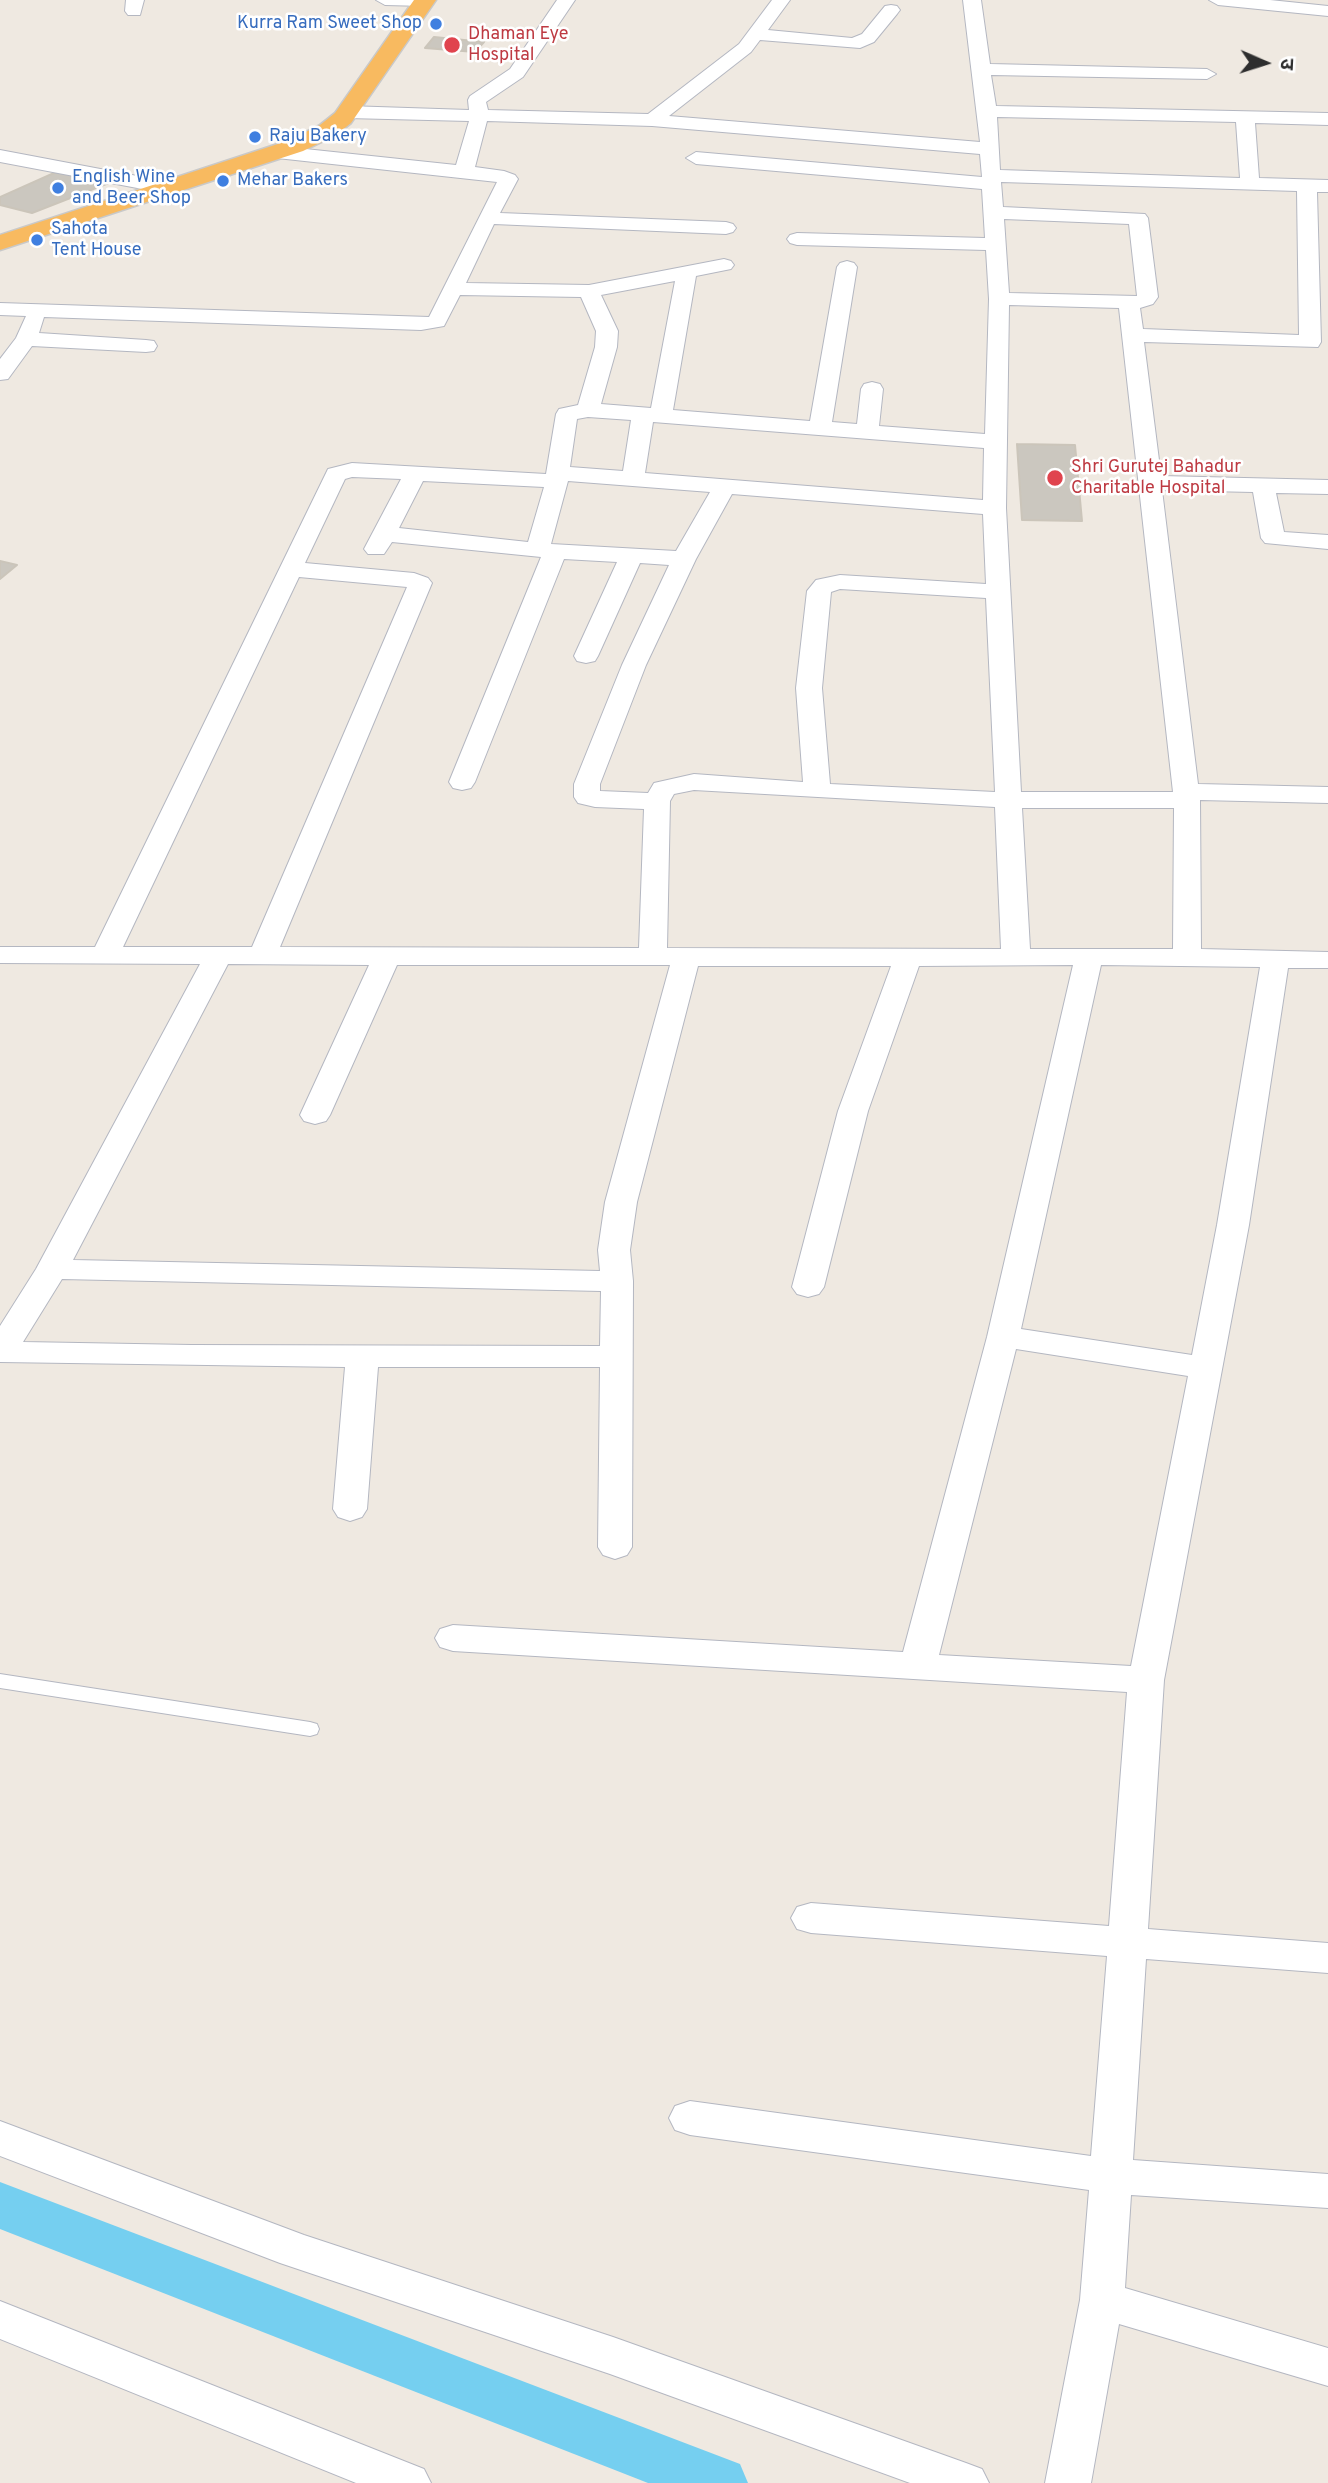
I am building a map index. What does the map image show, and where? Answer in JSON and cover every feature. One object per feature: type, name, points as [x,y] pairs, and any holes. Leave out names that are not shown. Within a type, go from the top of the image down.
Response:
[{"type":"highway","points":[[0,243],[277,152],[328,131],[347,112],[425,1]]},
{"type":"street","points":[[386,0],[425,1]]},
{"type":"street","points":[[464,172],[479,117],[479,96],[517,72],[566,0]]},
{"type":"street","points":[[652,120],[722,67],[757,34],[781,0]]},
{"type":"street","points":[[972,0],[988,111],[999,299],[994,508],[1006,800],[1016,958]]},
{"type":"street","points":[[1218,0],[1328,11]]},
{"type":"street","points":[[757,34],[854,44],[868,38],[891,10]]},
{"type":"street","points":[[982,69],[1207,74]]},
{"type":"street","points":[[988,111],[1328,118]]},
{"type":"street","points":[[347,112],[652,120],[990,149]]},
{"type":"street","points":[[1245,116],[1250,182]]},
{"type":"street","points":[[0,309],[429,325],[441,319],[452,289],[508,179],[497,175],[277,152]]},
{"type":"street","points":[[0,156],[69,166],[169,188]]},
{"type":"street","points":[[696,158],[991,180],[1250,182],[1328,186]]},
{"type":"street","points":[[1132,335],[1319,343],[1307,184]]},
{"type":"street","points":[[994,213],[1138,218],[1148,297],[1146,300],[1129,303],[999,299]]},
{"type":"street","points":[[486,218],[726,228]]},
{"type":"street","points":[[797,239],[995,244]]},
{"type":"street","points":[[452,289],[589,291],[724,265]]},
{"type":"street","points":[[820,427],[847,267]]},
{"type":"street","points":[[633,478],[652,414],[687,272]]},
{"type":"street","points":[[589,291],[598,307],[607,340],[589,410]]},
{"type":"street","points":[[1129,303],[1187,796],[1187,958]]},
{"type":"street","points":[[0,374],[26,338],[40,311]]},
{"type":"street","points":[[26,338],[146,346]]},
{"type":"street","points":[[868,430],[873,389]]},
{"type":"street","points":[[462,782],[546,550],[568,414],[589,410],[652,414],[995,442]]},
{"type":"street","points":[[105,956],[336,474],[352,470],[633,478],[994,508]]},
{"type":"street","points":[[361,576],[416,473]]},
{"type":"street","points":[[1150,483],[1328,487]]},
{"type":"street","points":[[1263,485],[1273,538],[1328,542]]},
{"type":"street","points":[[657,801],[595,799],[587,797],[587,784],[634,665],[684,559],[724,487]]},
{"type":"street","points":[[384,534],[546,550],[684,559]]},
{"type":"street","points":[[586,656],[632,556]]},
{"type":"street","points":[[263,955],[420,583],[414,580],[291,569]]},
{"type":"street","points":[[817,791],[809,688],[819,591],[824,585],[839,582],[999,592]]},
{"type":"street","points":[[653,958],[657,801],[663,789],[694,782],[1006,800],[1328,795]]},
{"type":"street","points":[[0,955],[653,958],[1089,956],[1328,960]]},
{"type":"street","points":[[0,1352],[52,1269],[219,955]]},
{"type":"street","points":[[315,1115],[387,956]]},
{"type":"street","points":[[917,1668],[1003,1337],[1089,956]]},
{"type":"street","points":[[808,1287],[853,1111],[908,957]]},
{"type":"street","points":[[615,1547],[617,1281],[614,1250],[621,1202],[686,958]]},
{"type":"street","points":[[1068,2483],[1102,2300],[1146,1680],[1235,1212],[1275,960]]},
{"type":"street","points":[[52,1269],[617,1281]]},
{"type":"street","points":[[1003,1337],[1206,1368]]},
{"type":"street","points":[[0,1352],[615,1357]]},
{"type":"street","points":[[350,1509],[362,1357]]},
{"type":"street","points":[[453,1638],[1146,1680]]},
{"type":"street","points":[[811,1918],[1328,1958]]},
{"type":"street","points":[[690,2118],[1110,2176],[1328,2192]]},
{"type":"street","points":[[0,2138],[295,2250],[613,2356],[966,2483]]},
{"type":"street","points":[[1102,2300],[1328,2367]]},
{"type":"street","points":[[0,2320],[387,2479]]},
{"type":"lane","points":[[0,1681],[310,1729]]},
{"type":"building","points":[[434,37],[484,42],[475,52],[425,48]]},
{"type":"building","name":"English Wine and Beer Shop","points":[[63,169],[119,179],[32,213],[0,205],[0,197]]},
{"type":"building","points":[[1017,444],[1075,445],[1082,521],[1022,520]]},
{"type":"building","points":[[0,561],[17,565],[0,579]]},
{"type":"waterway","points":[[0,2205],[718,2483]]},
{"type":"place","name":"Kurra Ram Sweet Shop","points":[[436,24]]},
{"type":"place","name":"Dhaman Eye Hospital","points":[[452,45]]},
{"type":"place","name":"Raju Bakery","points":[[255,137]]},
{"type":"place","name":"Mehar Bakers","points":[[223,181]]},
{"type":"place","name":"English Wine and Beer Shop","points":[[58,188]]},
{"type":"place","name":"Sahota Tent House","points":[[37,240]]},
{"type":"place","name":"Shri Gurutej Bahadur Charitable Hospital","points":[[1055,478]]}]
